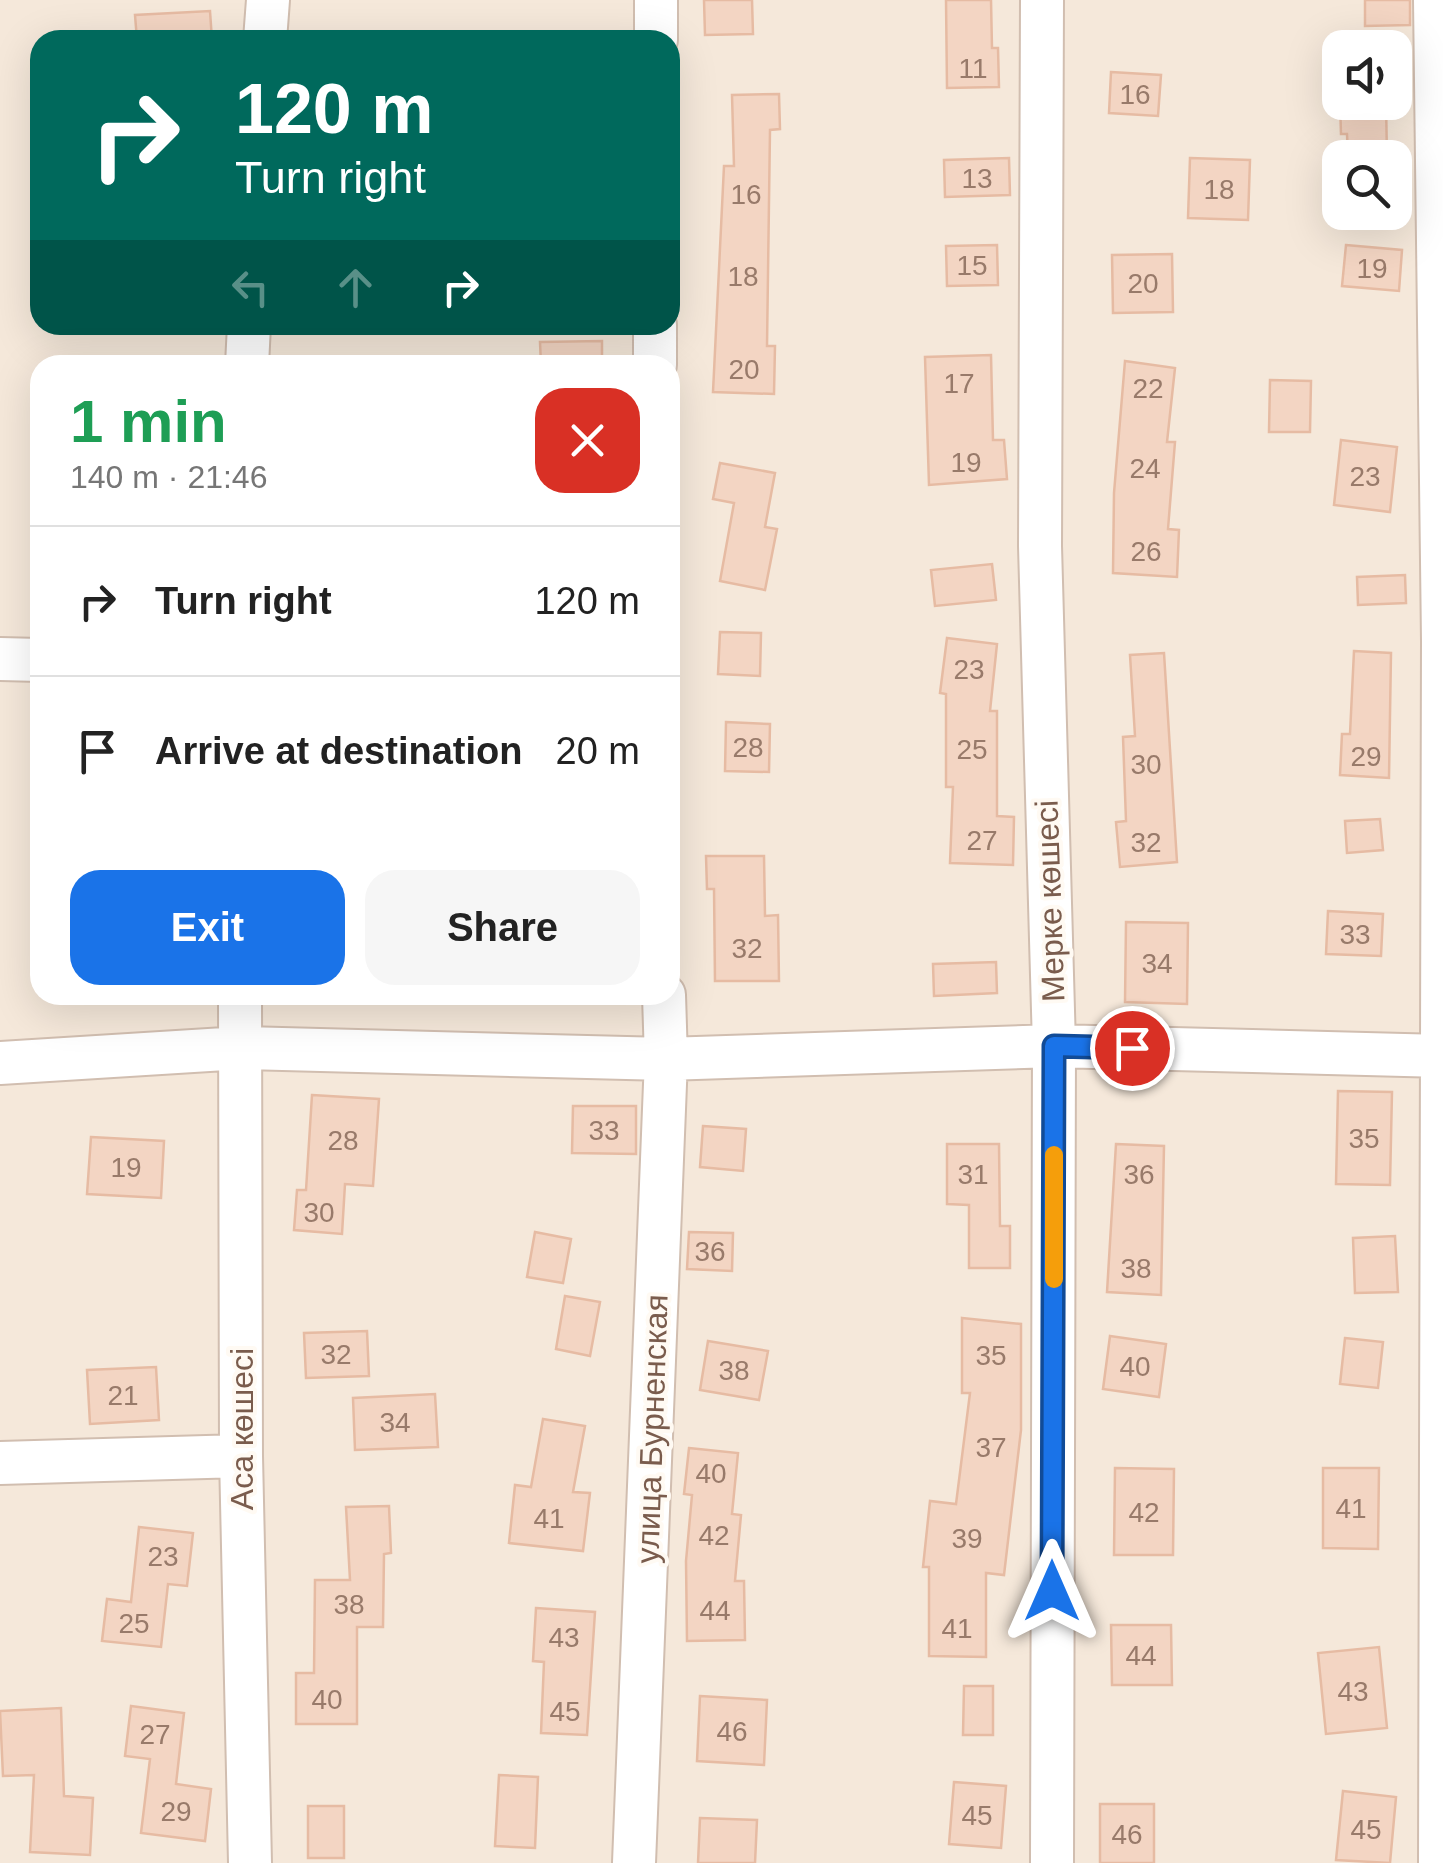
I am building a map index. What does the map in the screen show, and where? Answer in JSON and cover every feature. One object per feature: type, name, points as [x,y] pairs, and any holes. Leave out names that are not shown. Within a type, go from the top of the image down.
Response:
[{"type":"street","points":[[266,30],[268,0]]},
{"type":"street","points":[[656,0],[656,30]]},
{"type":"street","name":"Мерке көшесі","points":[[1042,0],[1040,546],[1054,1046],[1052,1863]]},
{"type":"street","points":[[1436,0],[1443,641],[1440,1863]]},
{"type":"street","points":[[0,659],[30,660]]},
{"type":"street","name":"Аса көшесі","points":[[240,1005],[241,1456],[250,1863]]},
{"type":"street","name":"улица Бурненская","points":[[634,1863],[666,1059],[664,1005]]},
{"type":"street","points":[[0,1064],[241,1048],[666,1059],[1054,1046],[1442,1056]]},
{"type":"street","points":[[0,1464],[241,1456]]},
{"type":"shaded area","points":[[0,0],[1443,0],[1443,1863],[0,1863]]},
{"type":"building","points":[[704,0],[752,0],[753,34],[705,35]]},
{"type":"building","points":[[946,0],[991,0],[992,48],[998,48],[999,87],[947,88]]},
{"type":"building","points":[[1365,0],[1410,0],[1410,25],[1365,26]]},
{"type":"building","points":[[210,11],[211,30],[136,30],[135,15]]},
{"type":"building","points":[[1111,72],[1161,75],[1158,116],[1109,113]]},
{"type":"building","points":[[779,94],[780,129],[770,130],[767,346],[775,346],[774,394],[713,392],[724,166],[734,166],[732,95]]},
{"type":"building","points":[[1341,120],[1386,120],[1387,140],[1347,140],[1347,134],[1341,134]]},
{"type":"building","points":[[1009,158],[1010,195],[945,197],[944,160]]},
{"type":"building","points":[[1190,158],[1250,160],[1248,220],[1188,218]]},
{"type":"building","points":[[997,245],[998,285],[947,286],[946,246]]},
{"type":"building","points":[[1346,245],[1402,250],[1399,291],[1342,286]]},
{"type":"building","points":[[1172,254],[1173,312],[1113,313],[1112,255]]},
{"type":"building","points":[[602,341],[602,355],[541,355],[540,342]]},
{"type":"building","points":[[991,355],[993,440],[1004,440],[1007,479],[929,485],[925,357]]},
{"type":"building","points":[[1125,361],[1175,368],[1167,442],[1175,442],[1168,529],[1179,530],[1177,577],[1113,573],[1114,493]]},
{"type":"building","points":[[1270,380],[1311,381],[1310,432],[1269,432]]},
{"type":"building","points":[[1341,440],[1397,447],[1390,512],[1334,505]]},
{"type":"building","points":[[720,463],[775,473],[765,527],[777,529],[765,590],[720,581],[734,503],[713,499]]},
{"type":"building","points":[[992,564],[996,600],[935,606],[931,570]]},
{"type":"building","points":[[1405,575],[1406,603],[1358,605],[1357,577]]},
{"type":"building","points":[[720,632],[761,633],[760,676],[718,674]]},
{"type":"building","points":[[947,638],[997,644],[990,711],[997,711],[997,816],[1014,817],[1013,865],[950,863],[953,787],[946,787],[946,694],[940,693]]},
{"type":"building","points":[[1354,651],[1391,653],[1389,778],[1340,775],[1342,734],[1350,734]]},
{"type":"building","points":[[1164,653],[1177,862],[1120,867],[1116,822],[1126,821],[1123,737],[1135,736],[1130,655]]},
{"type":"building","points":[[726,722],[770,724],[769,772],[725,771]]},
{"type":"building","points":[[1380,819],[1383,850],[1347,853],[1345,821]]},
{"type":"building","points":[[706,856],[764,856],[765,916],[778,915],[779,981],[715,981],[714,889],[707,889]]},
{"type":"building","points":[[1328,911],[1383,914],[1381,956],[1326,954]]},
{"type":"building","points":[[1126,922],[1188,923],[1187,1004],[1125,1002]]},
{"type":"building","points":[[996,962],[997,993],[934,996],[933,964]]},
{"type":"building","points":[[1338,1091],[1392,1092],[1390,1185],[1336,1184]]},
{"type":"building","points":[[312,1095],[379,1099],[373,1186],[345,1184],[342,1234],[294,1230],[297,1190],[306,1190]]},
{"type":"building","points":[[573,1106],[636,1106],[636,1154],[572,1153]]},
{"type":"building","points":[[703,1126],[746,1129],[743,1171],[700,1167]]},
{"type":"building","points":[[91,1137],[164,1141],[161,1198],[87,1194]]},
{"type":"building","points":[[947,1144],[999,1144],[1000,1226],[1010,1226],[1010,1268],[969,1268],[969,1205],[947,1204]]},
{"type":"building","points":[[1116,1144],[1164,1146],[1161,1295],[1107,1292]]},
{"type":"building","points":[[535,1232],[571,1239],[563,1283],[527,1277]]},
{"type":"building","points":[[689,1232],[733,1233],[732,1271],[687,1269]]},
{"type":"building","points":[[1395,1236],[1398,1292],[1355,1293],[1353,1238]]},
{"type":"building","points":[[565,1296],[600,1302],[590,1356],[556,1349]]},
{"type":"building","points":[[962,1318],[1021,1324],[1021,1430],[1004,1575],[986,1573],[986,1657],[929,1656],[929,1567],[923,1567],[930,1501],[956,1504],[970,1393],[962,1393]]},
{"type":"building","points":[[367,1331],[369,1376],[306,1378],[304,1333]]},
{"type":"building","points":[[1110,1336],[1166,1344],[1159,1397],[1103,1389]]},
{"type":"building","points":[[1345,1338],[1383,1342],[1378,1388],[1340,1384]]},
{"type":"building","points":[[708,1341],[768,1351],[759,1400],[700,1390]]},
{"type":"building","points":[[156,1367],[159,1420],[90,1424],[87,1370]]},
{"type":"building","points":[[435,1394],[438,1447],[355,1450],[353,1398]]},
{"type":"building","points":[[543,1419],[585,1426],[573,1492],[590,1493],[583,1551],[509,1543],[515,1485],[531,1487]]},
{"type":"building","points":[[689,1448],[738,1453],[732,1514],[741,1515],[735,1581],[744,1581],[745,1640],[687,1641],[686,1561],[692,1495],[684,1494]]},
{"type":"building","points":[[1115,1468],[1174,1469],[1173,1555],[1114,1555]]},
{"type":"building","points":[[1323,1468],[1379,1468],[1378,1549],[1323,1548]]},
{"type":"building","points":[[389,1506],[391,1553],[384,1554],[383,1627],[357,1627],[357,1724],[296,1724],[296,1673],[314,1673],[315,1580],[350,1580],[346,1507]]},
{"type":"building","points":[[139,1527],[193,1533],[187,1586],[168,1584],[161,1647],[102,1641],[107,1599],[131,1602]]},
{"type":"building","points":[[536,1608],[595,1612],[587,1735],[541,1733],[544,1662],[533,1661]]},
{"type":"building","points":[[1111,1625],[1171,1625],[1172,1685],[1112,1685]]},
{"type":"building","points":[[1379,1647],[1387,1728],[1326,1734],[1318,1653]]},
{"type":"building","points":[[964,1686],[993,1686],[993,1735],[963,1735]]},
{"type":"building","points":[[700,1696],[767,1700],[764,1765],[697,1761]]},
{"type":"building","points":[[131,1706],[184,1713],[176,1784],[211,1789],[205,1841],[141,1833],[150,1759],[125,1756]]},
{"type":"building","points":[[61,1708],[64,1796],[93,1798],[90,1855],[30,1852],[34,1775],[3,1776],[0,1711]]},
{"type":"building","points":[[499,1775],[538,1777],[535,1848],[495,1846]]},
{"type":"building","points":[[954,1782],[1006,1786],[1001,1848],[949,1844]]},
{"type":"building","points":[[1343,1791],[1396,1797],[1390,1863],[1336,1860]]},
{"type":"building","points":[[1100,1804],[1154,1804],[1154,1863],[1100,1863]]},
{"type":"building","points":[[308,1806],[344,1806],[344,1858],[308,1858]]},
{"type":"building","points":[[700,1818],[757,1820],[755,1863],[698,1863]]},
{"type":"slow traffic","points":[[1054,1155],[1054,1279]]},
{"type":"route","points":[[1052,1591],[1054,1046],[1132,1048]]}]
